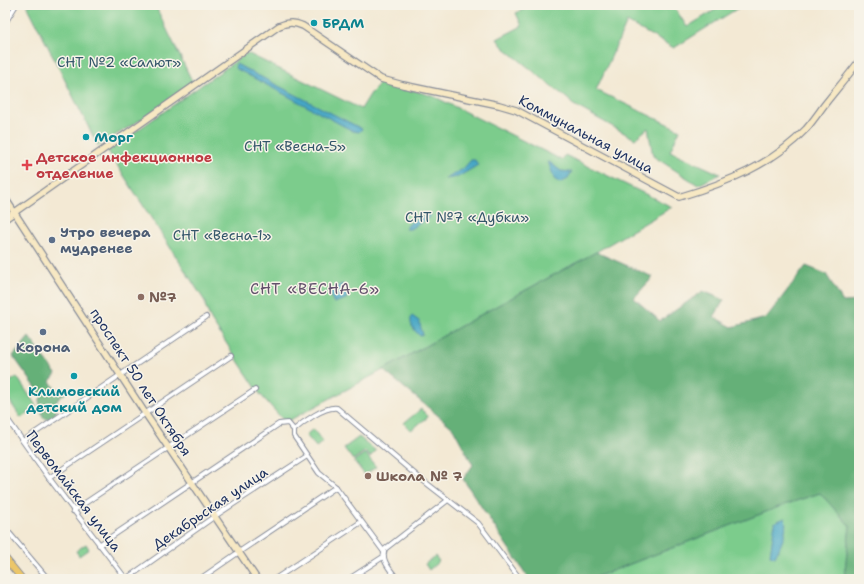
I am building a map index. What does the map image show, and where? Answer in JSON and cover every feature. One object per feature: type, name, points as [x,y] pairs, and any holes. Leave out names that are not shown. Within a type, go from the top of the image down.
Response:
[{"type":"main road","points":[[5,558],[22,579]]},
{"type":"main road","points":[[5,564],[17,579]]},
{"type":"street","points":[[5,23],[16,5]]},
{"type":"street","name":"Коммунальная улица","points":[[5,219],[285,23],[295,23],[303,26],[381,79],[516,110],[679,197],[715,186],[746,173],[765,162],[806,129],[859,61]]},
{"type":"street","name":"проспект 50 лет Октября","points":[[5,198],[145,413],[257,579]]},
{"type":"street","points":[[23,441],[206,317]]},
{"type":"street","points":[[49,478],[231,356]]},
{"type":"street","points":[[73,511],[254,390]]},
{"type":"street","points":[[294,430],[298,426],[329,408],[337,408],[416,475],[478,523],[520,579]]},
{"type":"street","name":"Первомайская улица","points":[[5,416],[73,511],[126,579]]},
{"type":"street","points":[[99,545],[280,424],[288,423],[294,430],[294,436],[307,456],[319,473],[336,487],[383,554],[384,560],[397,579]]},
{"type":"street","name":"Декабрьская улица","points":[[126,579],[215,516],[307,456]]},
{"type":"street","points":[[200,579],[336,487]]},
{"type":"street","points":[[349,579],[383,554],[385,549],[448,500]]},
{"type":"street","points":[[275,579],[361,522]]},
{"type":"street","points":[[5,528],[48,579]]},
{"type":"street","points":[[776,579],[783,577],[784,579]]},
{"type":"green space","name":"СНТ №2 «Салют»","points":[[27,5],[155,5],[193,83],[142,119],[98,146]]},
{"type":"green space","points":[[533,5],[673,5],[687,27],[723,5],[743,5],[674,48],[627,22],[596,90],[680,130],[670,151],[720,174],[698,185],[653,156],[648,128],[635,139],[572,104],[503,47],[497,39],[522,26],[516,13]]},
{"type":"green space","points":[[247,53],[361,109],[380,81],[433,96],[562,160],[565,155],[672,207],[596,252],[383,370],[290,420],[284,421],[260,394],[211,320],[205,305],[206,303],[108,151]]},
{"type":"green space","points":[[596,252],[653,277],[634,298],[660,321],[703,291],[724,300],[714,317],[732,327],[766,318],[806,266],[826,274],[843,302],[859,301],[859,579],[844,579],[850,526],[820,493],[784,505],[591,579],[529,579],[463,479],[473,465],[453,428],[383,370]]},
{"type":"green space","points":[[29,337],[56,374],[50,381],[55,389],[72,388],[57,400],[56,413],[51,420],[43,418],[39,401],[42,396],[13,356]]},
{"type":"green space","points":[[17,377],[37,407],[21,418],[5,394],[5,385]]},
{"type":"green space","points":[[421,409],[428,417],[410,430],[404,423]]},
{"type":"green space","points":[[313,429],[323,442],[316,447],[306,435]]},
{"type":"green space","points":[[359,437],[376,451],[370,457],[365,451],[353,460],[344,448]]},
{"type":"green space","points":[[365,453],[376,467],[365,475],[354,461]]},
{"type":"green space","points":[[820,493],[850,526],[844,579],[591,579],[784,505]]},
{"type":"green space","points":[[86,544],[89,549],[79,556],[76,551]]},
{"type":"green space","points":[[435,556],[439,561],[429,570],[425,564]]},
{"type":"water","points":[[236,64],[362,129],[359,132],[353,131],[235,68]]},
{"type":"water","points":[[471,160],[475,160],[478,165],[458,177],[445,179],[463,169]]},
{"type":"water","points":[[548,161],[561,171],[572,172],[568,179],[560,183],[554,179]]},
{"type":"water","points":[[430,213],[430,217],[410,229],[405,229],[411,222]]},
{"type":"water","points":[[343,284],[349,291],[346,299],[334,303],[330,292]]},
{"type":"water","points":[[412,316],[419,321],[423,335],[420,336],[413,327],[411,322]]},
{"type":"water","points":[[785,518],[785,533],[775,557],[770,555],[775,522]]},
{"type":"railway","points":[[5,11],[8,5]]},
{"type":"place","name":"БРДМ","points":[[314,23]]},
{"type":"place","name":"Морг","points":[[86,137]]},
{"type":"place","name":"Детское инфекционное отделение","points":[[27,165]]},
{"type":"place","name":"Утро вечера мудренее","points":[[52,240]]},
{"type":"place","name":"№7","points":[[141,297]]},
{"type":"place","name":"Корона","points":[[43,332]]},
{"type":"place","name":"Климовский детский дом","points":[[74,376]]},
{"type":"place","name":"Школа № 7","points":[[368,476]]},
{"type":"district","name":"СНТ «ВЕСНА-6»","points":[[315,289]]},
{"type":"park label","name":"СНТ «Весна-5»","points":[[295,146]]},
{"type":"park label","name":"СНТ №7 «Дубки»","points":[[467,217]]},
{"type":"park label","name":"СНТ «Весна-1»","points":[[222,235]]}]
